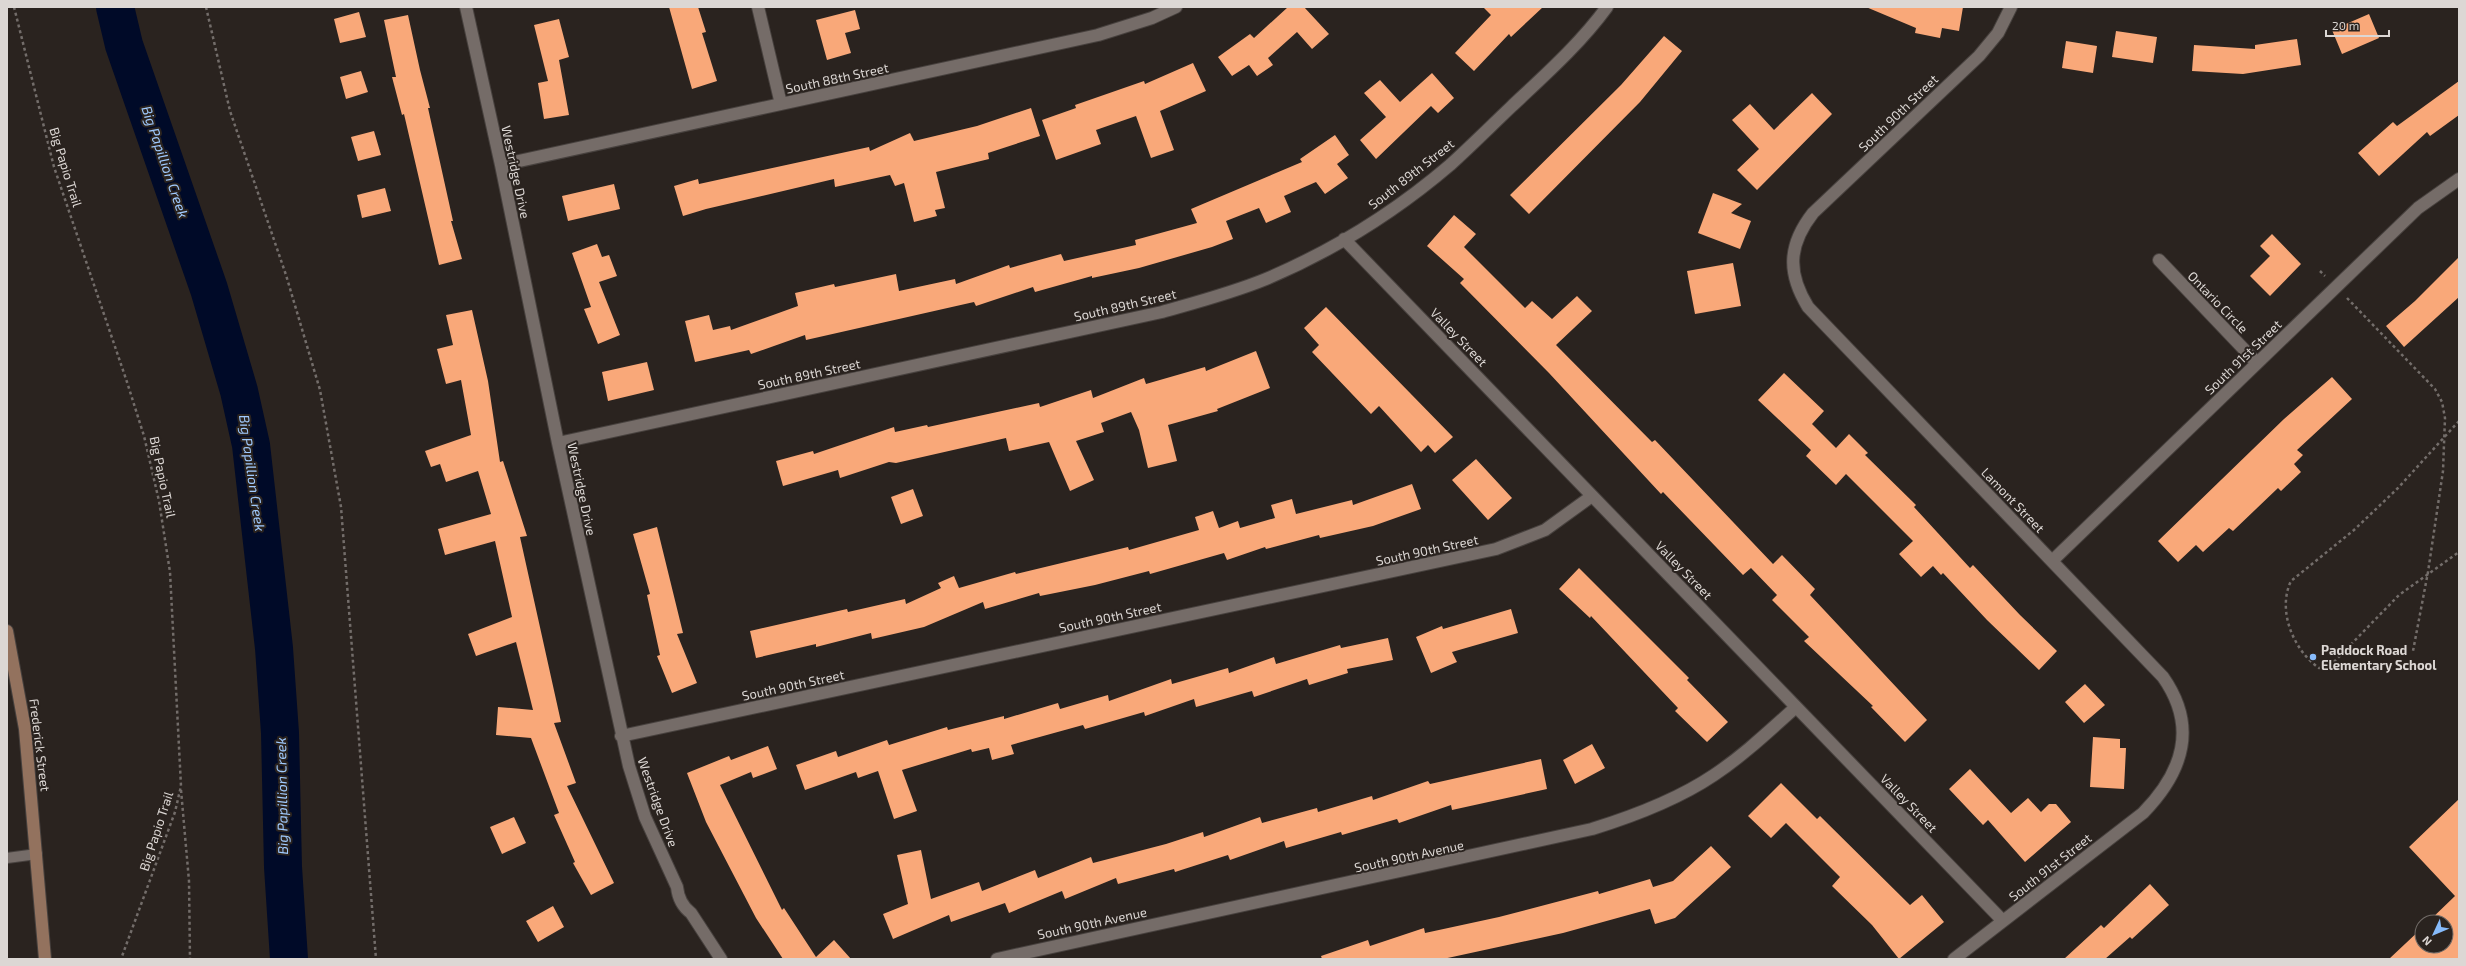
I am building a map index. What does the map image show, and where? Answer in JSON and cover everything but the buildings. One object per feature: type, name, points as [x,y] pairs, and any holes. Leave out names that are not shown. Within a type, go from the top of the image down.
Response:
[{"type":"main road","name":"Frederick Street","points":[[7,632],[25,729],[45,959]]},
{"type":"street","name":"Westridge Drive","points":[[466,7],[501,165],[558,443],[621,736],[645,817],[677,887],[678,894],[721,959]]},
{"type":"street","points":[[758,7],[781,104]]},
{"type":"street","name":"South 88th Street","points":[[501,165],[1098,36],[1152,18],[1176,7]]},
{"type":"street","name":"South 89th Street","points":[[558,443],[1162,312],[1219,296],[1265,280],[1305,261],[1344,239],[1400,204],[1449,165],[1569,52],[1607,7]]},
{"type":"street","name":"South 90th Street","points":[[1798,235],[1814,213],[1979,56],[1998,33],[2011,7]]},
{"type":"street","name":"South 91st Street","points":[[2052,561],[2418,208],[2459,179]]},
{"type":"street","name":"Lamont Street","points":[[1798,235],[1794,250],[1793,268],[1801,296],[1808,307],[2163,677],[2172,689],[2180,710],[2182,743],[2179,761],[2162,794]]},
{"type":"street","name":"Valley Street","points":[[1344,239],[2003,921]]},
{"type":"street","name":"Ontario Circle","points":[[2159,260],[2257,363]]},
{"type":"street","name":"South 90th Street","points":[[621,736],[1496,549],[1545,530],[1592,496]]},
{"type":"street","name":"South 90th Avenue","points":[[997,959],[1592,829],[1624,819],[1670,800],[1714,775],[1749,749],[1796,707]]},
{"type":"street","name":"South 91st Street","points":[[1954,959],[2143,813],[2162,794]]},
{"type":"lane","points":[[7,858],[37,854]]},
{"type":"path","name":"Big Papio Trail","points":[[14,7],[54,167],[132,396],[144,436],[159,501],[170,572],[180,786],[175,812],[120,959]]},
{"type":"path","points":[[206,7],[230,111],[286,275],[320,390],[341,507],[376,959]]},
{"type":"path","points":[[2320,271],[2435,389],[2442,402],[2445,418],[2443,471],[2428,572],[2413,651]]},
{"type":"path","points":[[2459,421],[2445,438],[2354,530],[2291,581],[2286,592],[2284,606],[2291,631],[2300,650],[2319,668],[2329,667],[2394,600],[2428,572],[2459,552]]},
{"type":"path","points":[[180,786],[189,881],[190,959]]},
{"type":"waterway","name":"Big Papillion Creek","points":[[115,7],[124,45],[209,289],[239,391],[251,445],[274,648],[280,733],[283,867],[289,959]]},
{"type":"place","name":"Paddock Road Elementary School","points":[[2313,657]]}]
